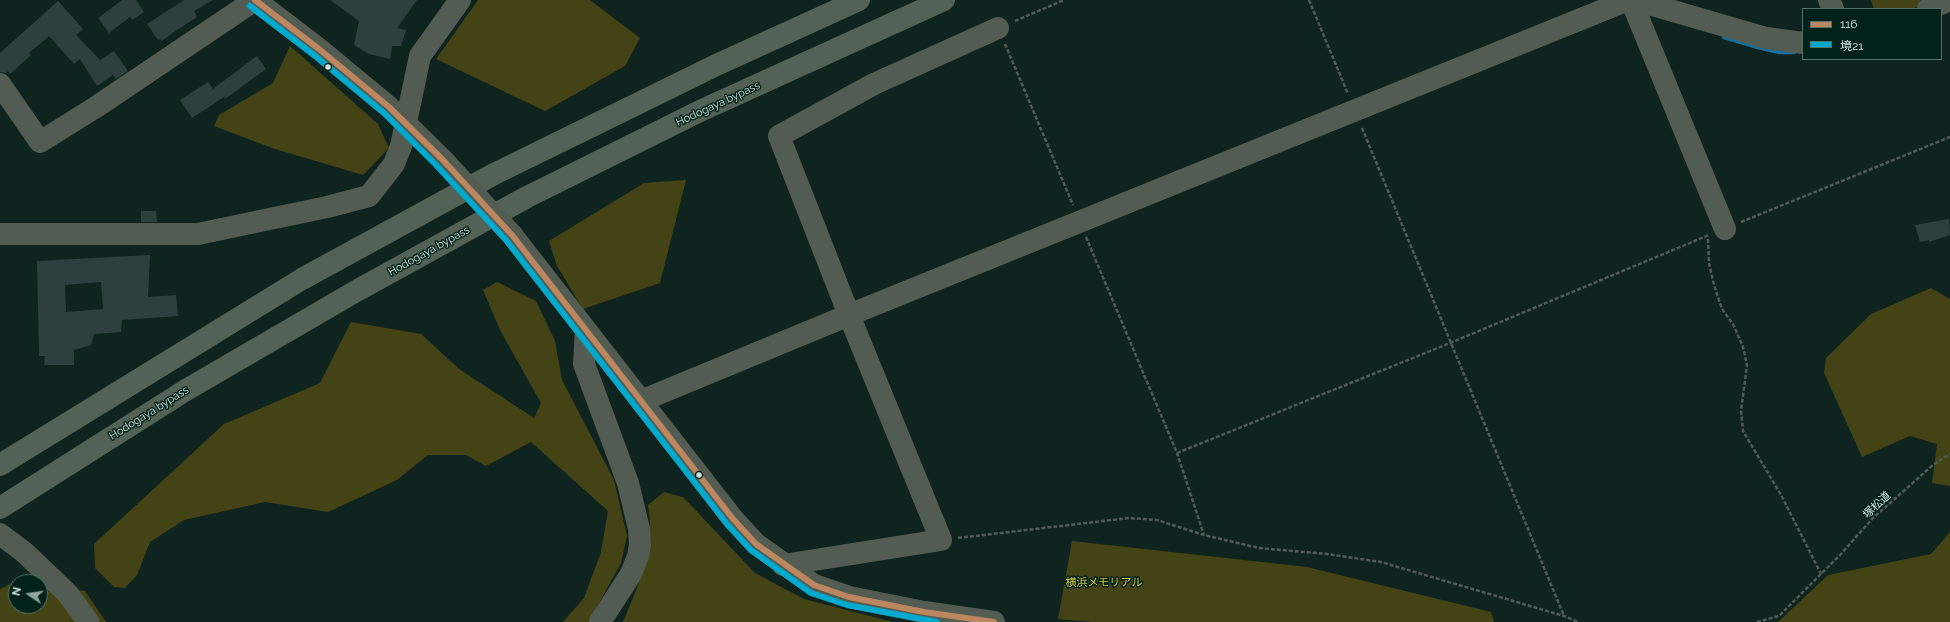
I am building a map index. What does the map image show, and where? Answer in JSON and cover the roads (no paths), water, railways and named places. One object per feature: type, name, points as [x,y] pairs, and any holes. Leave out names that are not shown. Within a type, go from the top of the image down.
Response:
[{"type":"highway","points":[[0,465],[302,280],[496,173],[712,67],[859,0]]},
{"type":"highway","name":"Hodogaya bypass","points":[[0,508],[186,390],[358,290],[527,197],[700,111],[944,0]]},
{"type":"street","points":[[0,84],[40,142],[96,107],[255,0],[319,49],[389,107],[442,159],[512,235],[733,519],[756,544],[783,565],[814,585],[849,597],[924,612],[994,622]]},
{"type":"street","points":[[0,234],[198,234],[327,207],[369,196],[394,164],[401,146],[407,124],[420,56],[460,0]]},
{"type":"street","points":[[641,401],[849,315],[1080,223],[1354,110],[1628,0]]},
{"type":"street","points":[[1631,0],[1717,232]]},
{"type":"street","points":[[1635,0],[1766,38],[1802,43]]},
{"type":"street","points":[[1930,8],[1950,0]]},
{"type":"street","points":[[783,565],[941,540],[849,315],[779,136],[874,84],[998,28]]},
{"type":"street","points":[[586,330],[584,364],[628,483],[639,529],[640,545],[638,556],[631,574],[600,622]]},
{"type":"street","points":[[0,534],[24,552],[68,594],[88,622]]},
{"type":"waterway","points":[[1724,37],[1779,52],[1794,52]]},
{"type":"park label","name":"横浜メモリアル","points":[[1104,583]]}]
